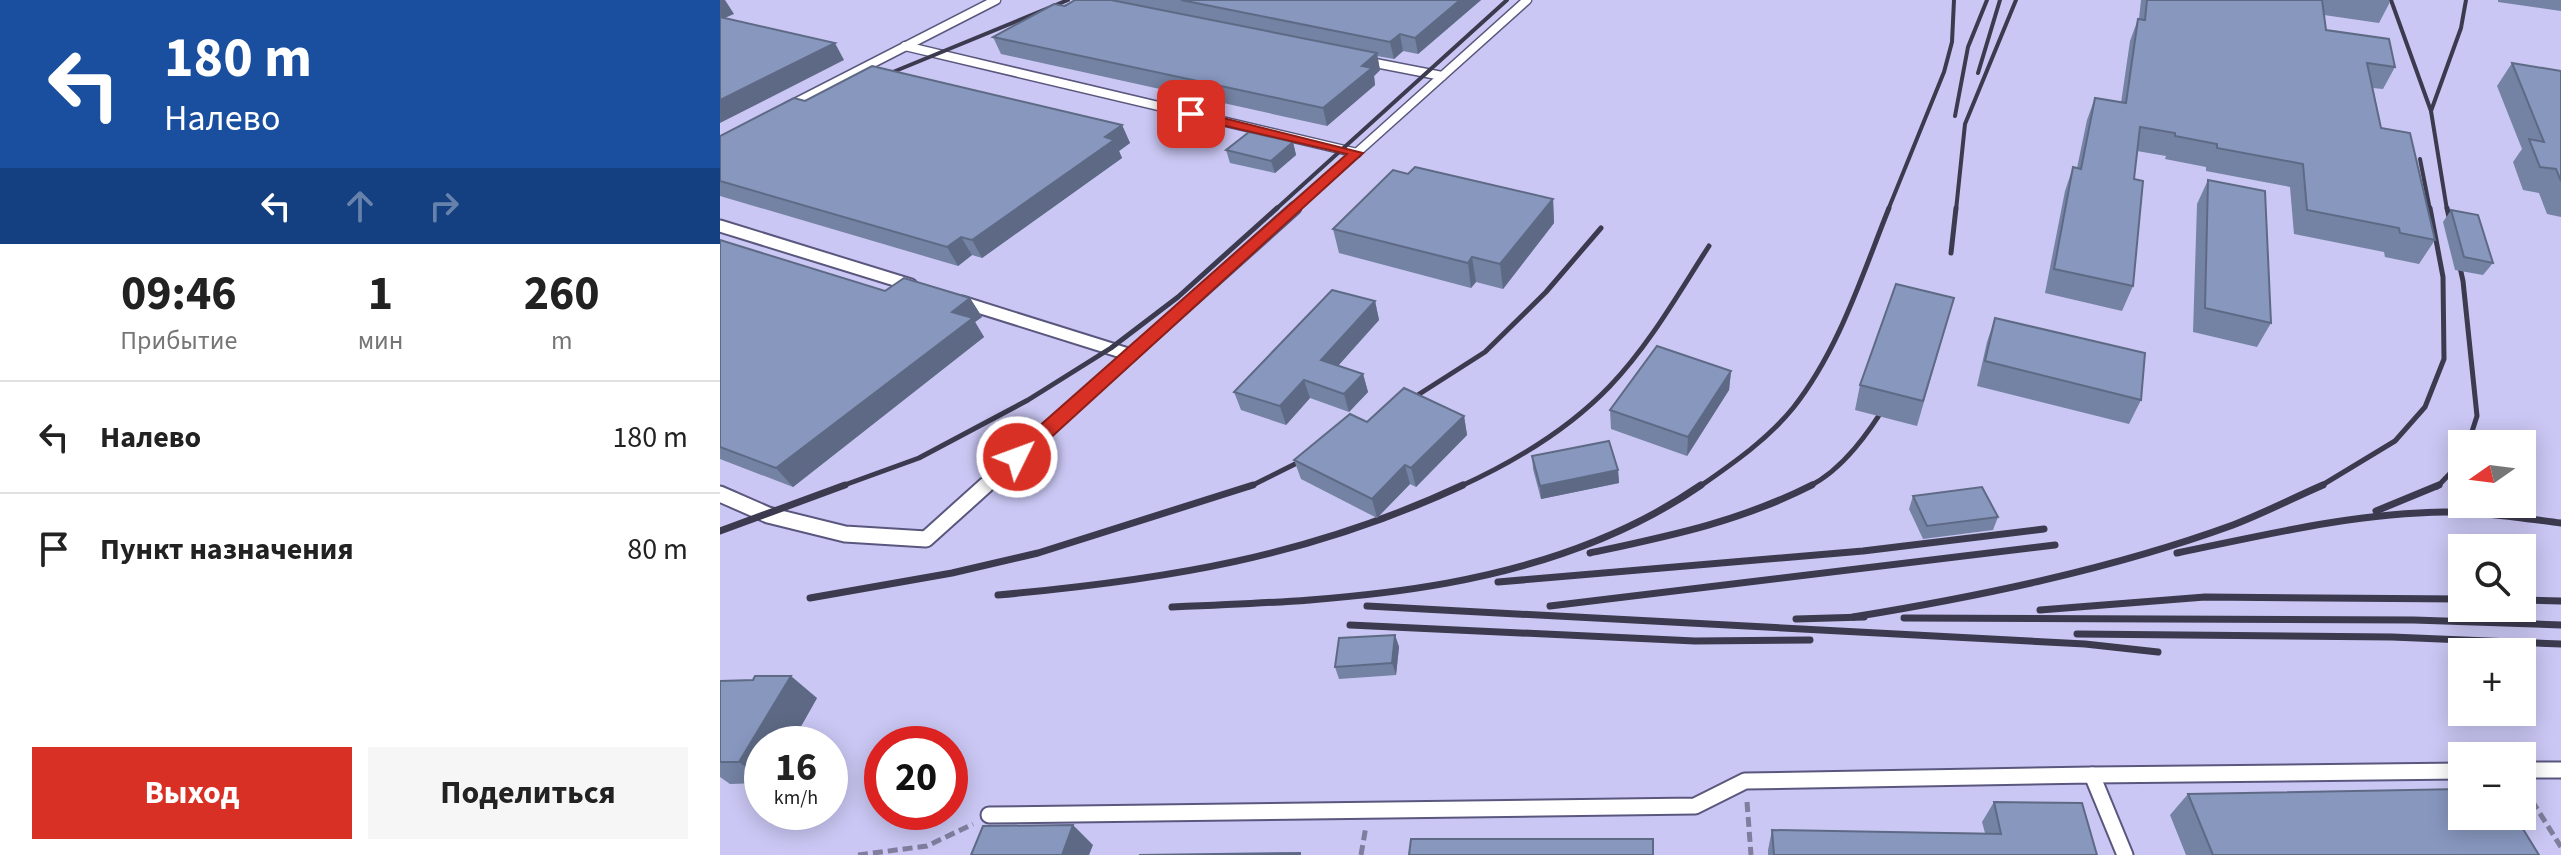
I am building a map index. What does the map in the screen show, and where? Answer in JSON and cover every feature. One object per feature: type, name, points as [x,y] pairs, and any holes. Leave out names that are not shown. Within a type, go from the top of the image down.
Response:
[{"type":"lane","points":[[777,112],[996,0]]},
{"type":"lane","points":[[720,494],[768,515],[845,534],[926,539],[1527,0]]},
{"type":"lane","points":[[905,46],[1357,153]]},
{"type":"lane","points":[[1350,58],[1442,76]]},
{"type":"lane","points":[[720,226],[916,287]]},
{"type":"lane","points":[[946,296],[1131,355]]},
{"type":"lane","points":[[2536,770],[2561,770]]},
{"type":"lane","points":[[989,815],[1695,806],[1745,781],[2448,771]]},
{"type":"lane","points":[[2092,775],[2125,855]]},
{"type":"path","points":[[1745,781],[1751,855]]},
{"type":"path","points":[[2536,807],[2561,847]]},
{"type":"path","points":[[1361,855],[1368,810]]},
{"type":"path","points":[[858,855],[927,846],[989,815]]},
{"type":"building","points":[[1075,0],[1111,0],[1377,53],[1362,66],[1372,68],[1323,108],[993,37],[1054,4],[1065,6]]},
{"type":"building","points":[[1181,0],[1460,0],[1415,38],[1400,34],[1390,42]]},
{"type":"building","points":[[2147,0],[2322,0],[2326,30],[2389,39],[2395,67],[2367,63],[2381,128],[2410,133],[2435,240],[2400,233],[2399,228],[2307,210],[2303,164],[2217,148],[2217,144],[2140,127],[2134,179],[2143,181],[2133,286],[2054,269],[2073,167],[2081,169],[2095,98],[2126,103],[2138,19],[2145,20]]},
{"type":"building","points":[[720,17],[835,43],[720,100]]},
{"type":"building","points":[[2512,63],[2561,71],[2561,181],[2556,169],[2540,167],[2529,139],[2544,142]]},
{"type":"building","points":[[872,66],[1122,125],[1105,137],[1114,140],[972,240],[961,237],[947,247],[720,181],[720,136],[794,98],[805,101]]},
{"type":"building","points":[[1249,132],[1293,142],[1271,161],[1226,150]]},
{"type":"building","points":[[1415,167],[1553,199],[1500,264],[1472,257],[1468,263],[1333,229],[1393,170],[1408,174]]},
{"type":"building","points":[[2208,180],[2265,191],[2271,323],[2205,308]]},
{"type":"building","points":[[2451,210],[2478,215],[2493,263],[2464,257]]},
{"type":"building","points":[[720,240],[885,291],[904,278],[970,298],[952,312],[973,318],[776,468],[720,447]]},
{"type":"building","points":[[1896,284],[1954,298],[1923,401],[1860,385]]},
{"type":"building","points":[[1332,290],[1375,301],[1321,360],[1363,374],[1344,394],[1304,380],[1280,406],[1234,392]]},
{"type":"building","points":[[1995,318],[2145,353],[2141,400],[1985,361]]},
{"type":"building","points":[[1657,346],[1731,371],[1688,437],[1610,410]]},
{"type":"building","points":[[1404,388],[1464,416],[1411,468],[1405,465],[1372,499],[1294,460],[1350,414],[1367,422]]},
{"type":"building","points":[[1609,441],[1618,470],[1540,486],[1532,456]]},
{"type":"building","points":[[1982,487],[1998,517],[1927,526],[1913,496]]},
{"type":"building","points":[[1395,635],[1392,663],[1335,667],[1339,638]]},
{"type":"building","points":[[755,676],[791,676],[761,726],[744,726],[744,754],[739,762],[720,762],[720,681],[753,680]]},
{"type":"building","points":[[2448,789],[2448,830],[2524,830],[2539,855],[2213,855],[2188,794]]},
{"type":"building","points":[[1994,802],[2082,803],[2097,855],[1774,855],[1772,830],[2001,834]]},
{"type":"building","points":[[1073,825],[1062,855],[971,855],[983,826]]},
{"type":"building","points":[[1411,839],[1653,839],[1653,855],[1409,855]]},
{"type":"building","points":[[1300,853],[1300,855],[1139,855]]},
{"type":"railway","points":[[871,81],[1068,0]]},
{"type":"railway","points":[[1275,210],[1507,0]]},
{"type":"railway","points":[[1888,210],[1944,72],[1952,42],[1954,0]]},
{"type":"railway","points":[[1955,116],[1968,47],[1987,0]]},
{"type":"railway","points":[[1978,73],[2000,0]]},
{"type":"railway","points":[[1956,210],[1965,124],[2016,0]]},
{"type":"railway","points":[[2391,0],[2431,111]]},
{"type":"railway","points":[[2431,111],[2461,28],[2466,0]]},
{"type":"railway","points":[[2431,111],[2447,210]]},
{"type":"railway","points":[[2420,159],[2430,210]]},
{"type":"railway","points":[[839,487],[919,458],[1028,400],[1111,348],[1178,297],[1277,208]]},
{"type":"railway","points":[[1699,487],[1772,431],[1809,386],[1848,311],[1889,208]]},
{"type":"railway","points":[[1951,253],[1956,208]]},
{"type":"railway","points":[[2320,486],[2395,441],[2425,407],[2444,359],[2443,277],[2430,208]]},
{"type":"railway","points":[[2447,208],[2463,281],[2477,416],[2472,430]]},
{"type":"railway","points":[[1399,407],[1485,352],[1546,292],[1601,228]]},
{"type":"railway","points":[[1459,487],[1539,444],[1594,402],[1638,353],[1709,246]]},
{"type":"railway","points":[[1809,486],[1844,460],[1890,398]]},
{"type":"railway","points":[[1253,485],[1315,454]]},
{"type":"railway","points":[[2439,485],[2448,476]]},
{"type":"railway","points":[[720,531],[845,485]]},
{"type":"railway","points":[[810,598],[952,573],[1038,553],[1253,485]]},
{"type":"railway","points":[[1249,487],[1253,485]]},
{"type":"railway","points":[[998,595],[1119,582],[1235,561],[1349,530],[1463,485]]},
{"type":"railway","points":[[1172,607],[1379,593],[1447,583],[1514,568],[1579,548],[1642,520],[1701,485]]},
{"type":"railway","points":[[2376,511],[2439,485]]},
{"type":"railway","points":[[1590,553],[1731,518],[1809,486]]},
{"type":"railway","points":[[1853,617],[1998,590],[2141,555],[2233,525],[2320,486]]},
{"type":"railway","points":[[2177,553],[2310,526],[2411,513],[2474,513],[2561,523]]},
{"type":"railway","points":[[1498,582],[1863,551],[2044,529]]},
{"type":"railway","points":[[1550,606],[2055,545]]},
{"type":"railway","points":[[2040,610],[2205,597],[2448,599]]},
{"type":"railway","points":[[2536,600],[2561,601]]},
{"type":"railway","points":[[1367,606],[2085,644],[2158,652]]},
{"type":"railway","points":[[1796,619],[1864,617]]},
{"type":"railway","points":[[1904,618],[2414,620],[2561,625]]},
{"type":"railway","points":[[1350,625],[1695,641],[1810,640]]},
{"type":"railway","points":[[2077,634],[2392,637],[2561,644]]},
{"type":"route","points":[[1017,457],[1357,153],[1191,114]]}]
